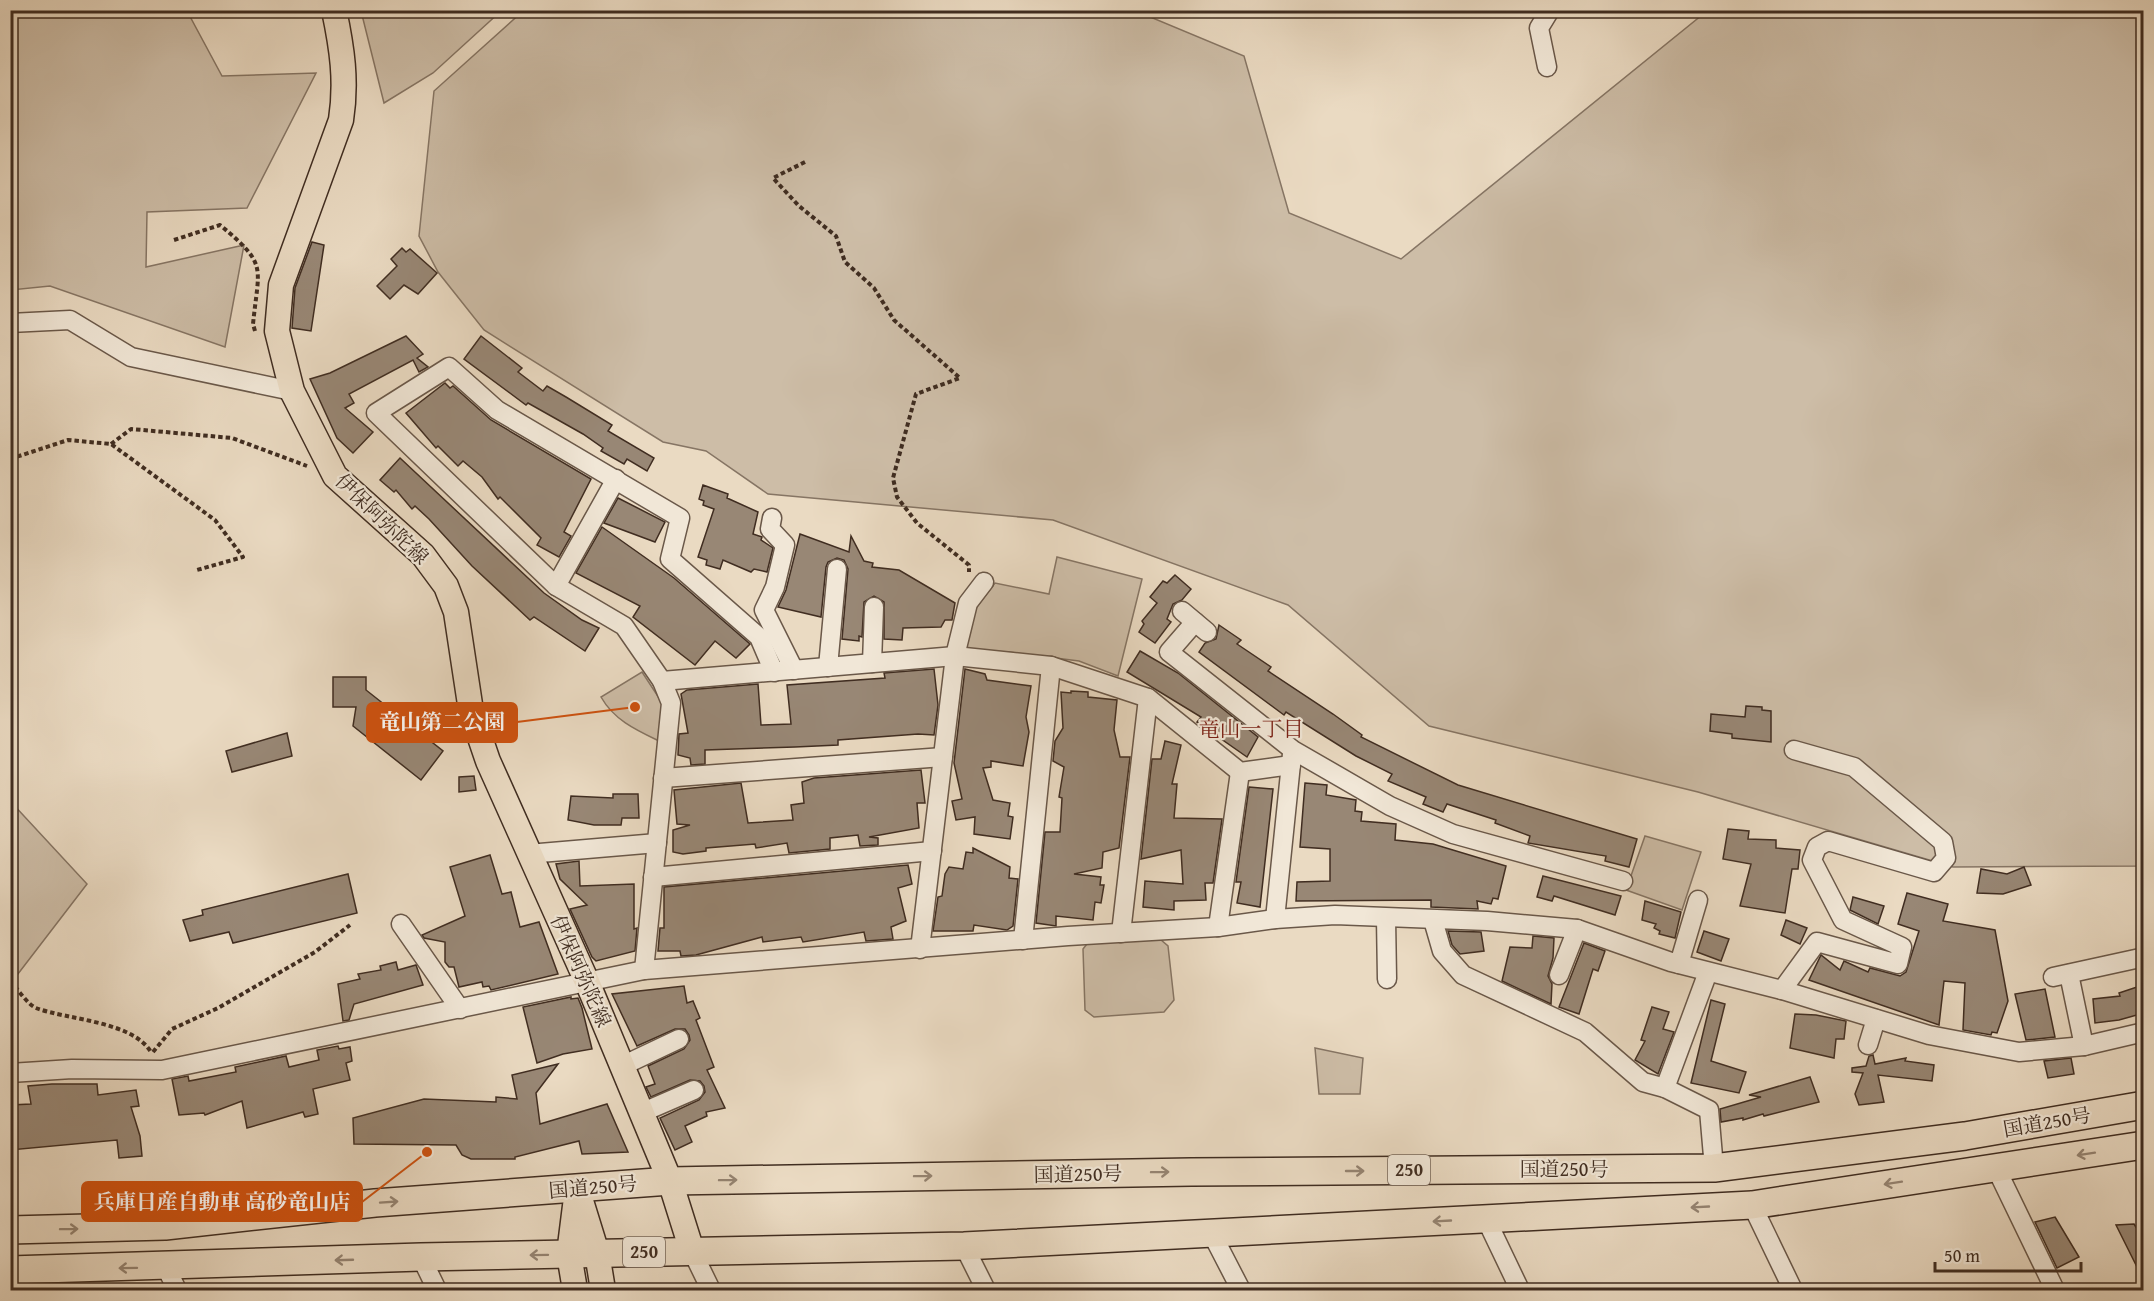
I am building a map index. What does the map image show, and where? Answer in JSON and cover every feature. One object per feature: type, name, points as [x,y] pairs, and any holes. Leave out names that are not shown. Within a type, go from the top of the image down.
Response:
[{"type":"highway","name":"国道250号","points":[[10,1230],[165,1226],[375,1203],[670,1180],[1191,1172],[1714,1168],[1965,1136],[2144,1106]]},
{"type":"highway","name":"国道250号","points":[[10,1270],[171,1279],[421,1257],[964,1246],[1752,1205],[2144,1144]]},
{"type":"main road","name":"伊保阿弥陀線","points":[[334,10],[344,58],[345,94],[341,120],[281,285],[277,310],[277,331],[292,390],[335,476],[423,555],[446,586],[456,612],[471,711],[488,761],[588,984],[670,1180],[692,1251]]},
{"type":"main road","points":[[577,1188],[597,1253],[603,1290]]},
{"type":"main road","points":[[575,1290],[569,1254],[577,1188]]},
{"type":"street","points":[[1547,67],[1539,27],[1550,10]]},
{"type":"street","points":[[10,323],[70,320],[131,357],[292,390]]},
{"type":"street","points":[[644,970],[671,703],[662,681],[624,626],[556,586],[376,413],[448,367],[497,410],[680,518],[670,559],[759,637],[774,672]]},
{"type":"street","points":[[556,586],[616,479]]},
{"type":"street","points":[[772,518],[770,529],[785,545],[775,587],[764,610],[794,670]]},
{"type":"street","points":[[828,667],[837,568]]},
{"type":"street","points":[[920,949],[954,656],[968,603],[984,582]]},
{"type":"street","points":[[872,663],[874,607]]},
{"type":"street","points":[[1195,622],[1169,652],[1292,758],[1453,834],[1623,881]]},
{"type":"street","points":[[662,681],[954,656],[1051,666],[1148,698],[1240,772]]},
{"type":"street","points":[[1023,940],[1051,666]]},
{"type":"street","points":[[1121,933],[1148,698]]},
{"type":"street","points":[[1782,990],[1817,942],[1898,964],[1902,948],[1843,920],[1812,860],[1817,847],[1828,841],[1934,872],[1946,858],[1943,842],[1854,767],[1794,750]]},
{"type":"street","points":[[663,778],[943,757]]},
{"type":"street","points":[[1240,772],[1292,758]]},
{"type":"street","points":[[1275,919],[1292,758]]},
{"type":"street","points":[[1218,927],[1240,772]]},
{"type":"street","points":[[528,854],[657,843]]},
{"type":"street","points":[[653,877],[932,851]]},
{"type":"street","points":[[1679,964],[1698,900]]},
{"type":"street","points":[[10,1073],[72,1069],[162,1070],[588,984],[644,970],[1218,927],[1275,919],[1335,915],[1487,921],[1577,929],[1679,964],[1782,990],[1929,1035],[2019,1052],[2084,1046],[2144,1032]]},
{"type":"street","points":[[1386,918],[1387,979]]},
{"type":"street","points":[[1433,920],[1442,951],[1463,975],[1585,1032],[1643,1082],[1665,1088],[1709,1110],[1714,1168]]},
{"type":"street","points":[[401,924],[460,1009]]},
{"type":"street","points":[[1559,975],[1577,929]]},
{"type":"street","points":[[2084,1046],[2061,976],[2140,958]]},
{"type":"street","points":[[1665,1088],[1708,972]]},
{"type":"street","points":[[1868,1045],[1876,1019]]},
{"type":"street","points":[[622,1066],[679,1039]]},
{"type":"street","points":[[641,1113],[694,1090]]},
{"type":"street","points":[[1996,1168],[2055,1290]]},
{"type":"street","points":[[1752,1205],[1793,1290]]},
{"type":"street","points":[[1485,1219],[1520,1290]]},
{"type":"street","points":[[1211,1232],[1241,1290]]},
{"type":"street","points":[[964,1246],[986,1290]]},
{"type":"street","points":[[692,1251],[711,1290]]},
{"type":"street","points":[[421,1257],[437,1290]]},
{"type":"path","points":[[805,162],[773,178],[799,206],[836,236],[845,262],[874,288],[894,320],[960,378],[916,394],[893,478],[897,497],[917,523],[969,565],[968,603]]},
{"type":"path","points":[[174,240],[220,225],[250,250],[259,269],[253,324],[255,333]]},
{"type":"path","points":[[111,444],[131,429],[232,438],[335,476]]},
{"type":"path","points":[[10,459],[68,440],[111,444],[215,520],[243,557],[197,570]]},
{"type":"path","points":[[152,1053],[172,1029],[218,1008],[315,952],[350,925]]},
{"type":"path","points":[[10,981],[33,1007],[109,1026],[145,1042],[162,1070]]},
{"type":"shaded area","points":[[361,10],[501,11],[433,73],[384,103]]},
{"type":"shaded area","points":[[10,11],[187,11],[222,76],[316,73],[247,208],[147,212],[146,267],[244,245],[225,347],[50,286],[11,290]]},
{"type":"shaded area","points":[[523,11],[1136,11],[1244,56],[1289,213],[1401,259],[1707,11],[2143,11],[2143,866],[1953,867],[1698,792],[1429,726],[1288,605],[1053,520],[768,494],[706,451],[663,442],[484,330],[438,272],[419,236],[434,91]]},
{"type":"shaded area","points":[[1057,557],[1142,579],[1118,676],[1079,661],[1009,652],[966,650],[973,612],[995,583],[1049,594]]},
{"type":"shaded area","points":[[642,672],[663,704],[659,741],[619,718],[601,697]]},
{"type":"shaded area","points":[[11,802],[87,884],[11,983]]},
{"type":"shaded area","points":[[1645,836],[1701,852],[1682,910],[1626,890]]},
{"type":"shaded area","points":[[1154,934],[1168,946],[1174,1000],[1164,1012],[1094,1017],[1085,1010],[1083,949],[1090,940]]},
{"type":"shaded area","points":[[1315,1048],[1363,1058],[1360,1094],[1319,1094]]},
{"type":"building","points":[[312,242],[324,245],[311,331],[292,328],[295,288]]},
{"type":"building","points":[[402,248],[406,252],[410,249],[437,273],[418,294],[404,285],[390,299],[377,286],[397,266],[391,259]]},
{"type":"building","points":[[406,336],[423,354],[417,358],[428,367],[419,372],[413,360],[349,394],[354,403],[345,408],[373,432],[353,453],[337,438],[310,379],[330,373]]},
{"type":"building","points":[[481,336],[522,368],[518,372],[543,391],[547,386],[566,397],[612,425],[608,431],[654,458],[647,471],[627,459],[624,464],[601,451],[603,448],[583,434],[528,403],[526,405],[464,359]]},
{"type":"building","points":[[445,383],[450,388],[453,386],[491,420],[591,479],[564,532],[571,536],[559,557],[537,545],[541,538],[500,497],[498,499],[482,477],[463,461],[458,466],[438,446],[436,448],[406,413]]},
{"type":"building","points":[[400,458],[544,593],[582,620],[599,628],[585,651],[534,617],[530,620],[472,566],[429,519],[415,506],[412,509],[396,490],[394,492],[380,480]]},
{"type":"building","points":[[703,485],[728,494],[727,498],[758,512],[753,534],[762,537],[761,540],[773,548],[767,572],[754,569],[751,572],[723,560],[720,569],[706,565],[707,560],[698,557],[714,509],[703,505],[704,501],[699,499]]},
{"type":"building","points":[[618,498],[665,522],[655,542],[604,523]]},
{"type":"building","points":[[602,527],[674,578],[750,644],[736,658],[715,641],[695,665],[633,617],[640,606],[576,573]]},
{"type":"building","points":[[800,534],[849,552],[851,536],[864,561],[873,563],[872,567],[899,570],[955,603],[952,620],[945,620],[941,627],[903,628],[902,640],[884,639],[884,602],[874,596],[864,602],[862,637],[859,636],[859,641],[842,639],[848,569],[844,560],[837,558],[828,562],[826,567],[821,617],[778,607],[786,590]]},
{"type":"building","points":[[1175,575],[1191,589],[1182,600],[1173,604],[1167,619],[1171,622],[1155,643],[1139,632],[1144,624],[1142,621],[1157,603],[1150,597],[1163,581],[1167,583]]},
{"type":"building","points":[[1219,625],[1241,640],[1237,644],[1271,667],[1268,671],[1333,714],[1362,735],[1361,737],[1458,785],[1637,839],[1629,867],[1605,861],[1606,856],[1528,843],[1530,836],[1495,823],[1496,820],[1447,804],[1443,812],[1423,804],[1426,797],[1388,781],[1392,774],[1356,756],[1286,712],[1284,715],[1199,652],[1205,643],[1216,639]]},
{"type":"building","points":[[1140,651],[1178,673],[1258,737],[1247,757],[1197,722],[1201,717],[1127,672]]},
{"type":"building","points":[[934,669],[938,705],[934,735],[918,734],[838,740],[838,745],[705,750],[705,764],[691,765],[690,758],[678,755],[679,734],[688,733],[681,694],[687,690],[758,684],[761,725],[791,724],[787,685],[885,678],[884,673]]},
{"type":"building","points":[[965,669],[985,674],[987,680],[1031,686],[1026,717],[1029,732],[1023,766],[991,761],[991,767],[983,768],[993,800],[1010,803],[1008,816],[1013,817],[1010,839],[974,834],[975,817],[956,820],[952,801],[962,799],[954,763]]},
{"type":"building","points":[[333,677],[366,677],[366,690],[443,751],[421,780],[353,726],[356,707],[333,707]]},
{"type":"building","points":[[1071,691],[1088,692],[1088,697],[1117,700],[1114,730],[1120,757],[1130,757],[1119,848],[1103,852],[1102,868],[1074,874],[1101,877],[1100,885],[1104,885],[1101,903],[1095,902],[1093,920],[1056,916],[1056,926],[1036,923],[1045,832],[1060,832],[1062,798],[1059,797],[1064,767],[1053,761],[1055,741],[1063,728],[1061,692],[1071,693]]},
{"type":"building","points":[[1746,706],[1762,707],[1762,710],[1771,711],[1771,742],[1732,738],[1732,734],[1710,731],[1711,714],[1745,717]]},
{"type":"building","points":[[287,733],[292,756],[232,772],[226,751]]},
{"type":"building","points":[[1165,741],[1181,745],[1172,784],[1177,784],[1174,818],[1222,819],[1213,883],[1205,883],[1206,900],[1174,901],[1174,910],[1143,907],[1145,881],[1183,884],[1181,850],[1141,859],[1152,759],[1161,759]]},
{"type":"building","points":[[921,770],[925,803],[917,803],[919,828],[869,837],[878,838],[878,845],[860,846],[858,835],[830,838],[830,849],[789,853],[787,843],[756,848],[755,844],[706,848],[706,851],[683,854],[673,852],[673,830],[690,825],[677,824],[674,790],[741,783],[748,823],[793,820],[791,805],[804,803],[802,782],[814,778]]},
{"type":"building","points":[[474,776],[476,790],[459,792],[459,777]]},
{"type":"building","points":[[1305,783],[1327,785],[1326,795],[1356,800],[1355,811],[1362,812],[1361,821],[1396,824],[1395,840],[1433,844],[1506,866],[1498,899],[1493,898],[1491,904],[1477,901],[1478,909],[1431,907],[1431,900],[1296,901],[1297,882],[1330,881],[1330,849],[1300,847]]},
{"type":"building","points":[[1249,787],[1273,789],[1260,907],[1237,903],[1241,882],[1236,882]]},
{"type":"building","points":[[613,794],[638,794],[639,818],[622,818],[621,825],[594,825],[568,820],[571,796],[613,798]]},
{"type":"building","points":[[1728,829],[1749,831],[1748,839],[1776,840],[1776,848],[1800,850],[1798,869],[1792,869],[1785,913],[1740,906],[1751,864],[1723,859]]},
{"type":"building","points":[[973,848],[1010,867],[1009,878],[1018,879],[1013,926],[1007,930],[974,925],[973,931],[933,931],[938,897],[942,896],[945,874],[949,867],[963,869],[966,852],[973,853]]},
{"type":"building","points":[[490,855],[502,894],[511,892],[520,927],[539,922],[558,974],[491,990],[489,986],[483,987],[482,982],[459,987],[454,967],[449,967],[445,962],[445,942],[424,938],[422,935],[465,916],[450,867]]},
{"type":"building","points":[[579,861],[580,886],[634,884],[634,929],[637,928],[635,951],[596,961],[592,957],[570,909],[587,905],[560,879],[556,864]]},
{"type":"building","points":[[908,865],[912,884],[898,888],[906,921],[891,927],[893,939],[866,941],[864,932],[803,942],[801,937],[763,942],[762,937],[696,955],[681,956],[680,951],[658,951],[660,928],[664,928],[664,887]]},
{"type":"building","points":[[2024,867],[2031,885],[2003,894],[1977,893],[1981,869],[2007,874]]},
{"type":"building","points":[[348,874],[357,913],[233,943],[229,932],[190,941],[183,920],[203,915],[202,910]]},
{"type":"building","points":[[1543,876],[1621,896],[1615,915],[1554,896],[1552,901],[1537,897]]},
{"type":"building","points":[[1907,893],[1948,904],[1943,921],[1995,930],[2008,1001],[1997,1033],[1992,1032],[1991,1035],[1963,1030],[1965,983],[1944,981],[1939,1025],[1809,980],[1821,955],[1840,970],[1844,961],[1868,972],[1870,968],[1900,976],[1906,972],[1919,931],[1898,924]]},
{"type":"building","points":[[1853,897],[1884,906],[1878,924],[1850,910]]},
{"type":"building","points":[[1645,901],[1681,912],[1675,938],[1659,934],[1660,931],[1654,928],[1656,924],[1642,920]]},
{"type":"building","points":[[1786,920],[1807,928],[1800,944],[1781,935]]},
{"type":"building","points":[[1448,931],[1481,932],[1484,951],[1460,954],[1452,945]]},
{"type":"building","points":[[1704,931],[1729,939],[1721,961],[1697,952]]},
{"type":"building","points":[[1533,936],[1554,938],[1553,958],[1548,976],[1552,984],[1551,1004],[1502,981],[1510,947],[1532,948]]},
{"type":"building","points":[[1584,943],[1605,951],[1598,971],[1593,969],[1579,1014],[1559,1007]]},
{"type":"building","points":[[396,962],[398,970],[416,965],[423,985],[354,1004],[349,1020],[343,1021],[338,984],[360,979],[358,974],[381,970],[380,966]]},
{"type":"building","points":[[684,986],[687,1003],[693,1001],[700,1018],[696,1020],[714,1067],[707,1070],[725,1108],[706,1112],[707,1116],[685,1126],[692,1142],[675,1150],[660,1118],[699,1100],[705,1092],[704,1086],[700,1081],[690,1080],[651,1097],[646,1087],[655,1084],[648,1066],[684,1049],[690,1040],[689,1035],[685,1029],[675,1029],[637,1046],[612,994]]},
{"type":"building","points":[[2140,986],[2144,1013],[2119,1020],[2095,1023],[2093,999],[2120,996],[2119,993]]},
{"type":"building","points":[[2045,989],[2055,1037],[2026,1040],[2015,994]]},
{"type":"building","points":[[571,997],[571,999],[578,998],[592,1049],[563,1054],[537,1063],[523,1007]]},
{"type":"building","points":[[1711,1000],[1725,1004],[1711,1061],[1746,1072],[1739,1093],[1691,1083]]},
{"type":"building","points":[[1652,1007],[1669,1012],[1663,1029],[1674,1032],[1658,1074],[1635,1060],[1645,1041],[1641,1040]]},
{"type":"building","points":[[1795,1014],[1816,1015],[1846,1021],[1844,1039],[1836,1039],[1834,1058],[1790,1048]]},
{"type":"building","points":[[338,1046],[339,1049],[350,1047],[352,1061],[346,1063],[350,1080],[313,1089],[318,1114],[305,1117],[303,1112],[247,1128],[242,1101],[205,1115],[204,1113],[179,1115],[172,1079],[188,1076],[189,1081],[236,1072],[235,1067],[286,1056],[289,1067],[319,1060],[317,1050]]},
{"type":"building","points":[[1873,1055],[1875,1064],[1906,1058],[1905,1061],[1934,1065],[1932,1081],[1878,1075],[1884,1102],[1859,1105],[1855,1094],[1863,1073],[1852,1072],[1852,1068],[1866,1066],[1869,1056]]},
{"type":"building","points":[[2071,1058],[2074,1074],[2048,1078],[2044,1061]]},
{"type":"building","points":[[558,1064],[536,1093],[540,1124],[607,1104],[628,1152],[582,1154],[579,1141],[515,1157],[515,1159],[471,1159],[462,1155],[456,1145],[354,1144],[353,1118],[424,1099],[496,1102],[496,1097],[517,1099],[512,1075]]},
{"type":"building","points":[[1810,1077],[1819,1102],[1764,1116],[1763,1114],[1743,1120],[1743,1118],[1721,1122],[1720,1109],[1761,1097],[1749,1095]]},
{"type":"building","points":[[97,1084],[98,1095],[136,1090],[139,1106],[131,1107],[140,1136],[142,1156],[119,1158],[117,1140],[10,1150],[10,1105],[31,1104],[28,1086]]},
{"type":"building","points":[[2055,1217],[2079,1257],[2057,1268],[2035,1222]]},
{"type":"building","points":[[2134,1224],[2144,1240],[2144,1281],[2116,1225]]},
{"type":"place","name":"竜山第二公園","points":[[635,707]]},
{"type":"place","name":"兵庫日産自動車 高砂竜山店","points":[[427,1152]]},
{"type":"district","name":"竜山一丁目","points":[[1251,729]]}]
